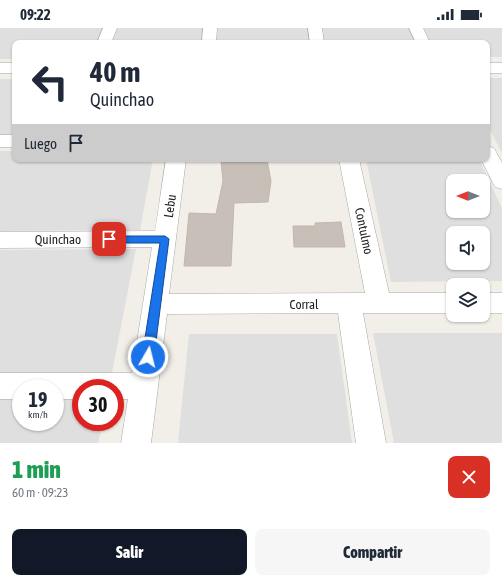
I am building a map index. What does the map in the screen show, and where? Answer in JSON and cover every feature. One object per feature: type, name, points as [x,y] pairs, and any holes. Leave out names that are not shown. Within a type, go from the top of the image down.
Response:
[{"type":"street","points":[[105,40],[110,28]]},
{"type":"street","points":[[209,40],[210,28]]},
{"type":"street","points":[[315,28],[317,40]]},
{"type":"street","points":[[416,28],[422,40]]},
{"type":"street","points":[[0,68],[12,68]]},
{"type":"street","points":[[490,68],[502,68]]},
{"type":"street","points":[[0,142],[12,142]]},
{"type":"street","points":[[490,158],[502,182]]},
{"type":"street","name":"Lebu","points":[[136,443],[176,162]]},
{"type":"street","name":"Contulmo","points":[[350,162],[379,303]]},
{"type":"street","name":"Quinchao","points":[[0,240],[165,239]]},
{"type":"street","points":[[349,303],[371,443]]},
{"type":"street","name":"Corral","points":[[156,304],[446,303]]},
{"type":"street","points":[[490,303],[502,303]]},
{"type":"street","points":[[0,386],[144,386]]},
{"type":"shaded area","points":[[0,28],[502,28],[502,57],[490,57],[490,40],[12,40],[12,59],[0,59]]},
{"type":"shaded area","points":[[490,78],[502,78],[502,153],[490,130]]},
{"type":"shaded area","points":[[0,79],[12,79],[12,135],[0,136]]},
{"type":"shaded area","points":[[0,151],[12,151],[12,162],[152,162],[140,230],[0,231]]},
{"type":"shaded area","points":[[367,162],[480,162],[486,174],[446,174],[446,218],[490,218],[490,182],[502,208],[502,281],[490,281],[490,278],[446,278],[446,282],[391,282]]},
{"type":"shaded area","points":[[136,249],[111,379],[72,379],[72,431],[101,431],[98,443],[0,443],[0,250]]},
{"type":"shaded area","points":[[373,333],[502,333],[502,443],[394,443]]},
{"type":"shaded area","points":[[189,334],[337,334],[352,443],[178,443]]},
{"type":"building","points":[[221,162],[267,162],[271,181],[268,202],[234,203],[231,266],[184,266],[189,213],[216,214],[223,181]]},
{"type":"building","points":[[341,222],[345,247],[294,247],[293,226],[315,226],[315,223]]},
{"type":"route","points":[[109,239],[165,239],[148,357]]}]
